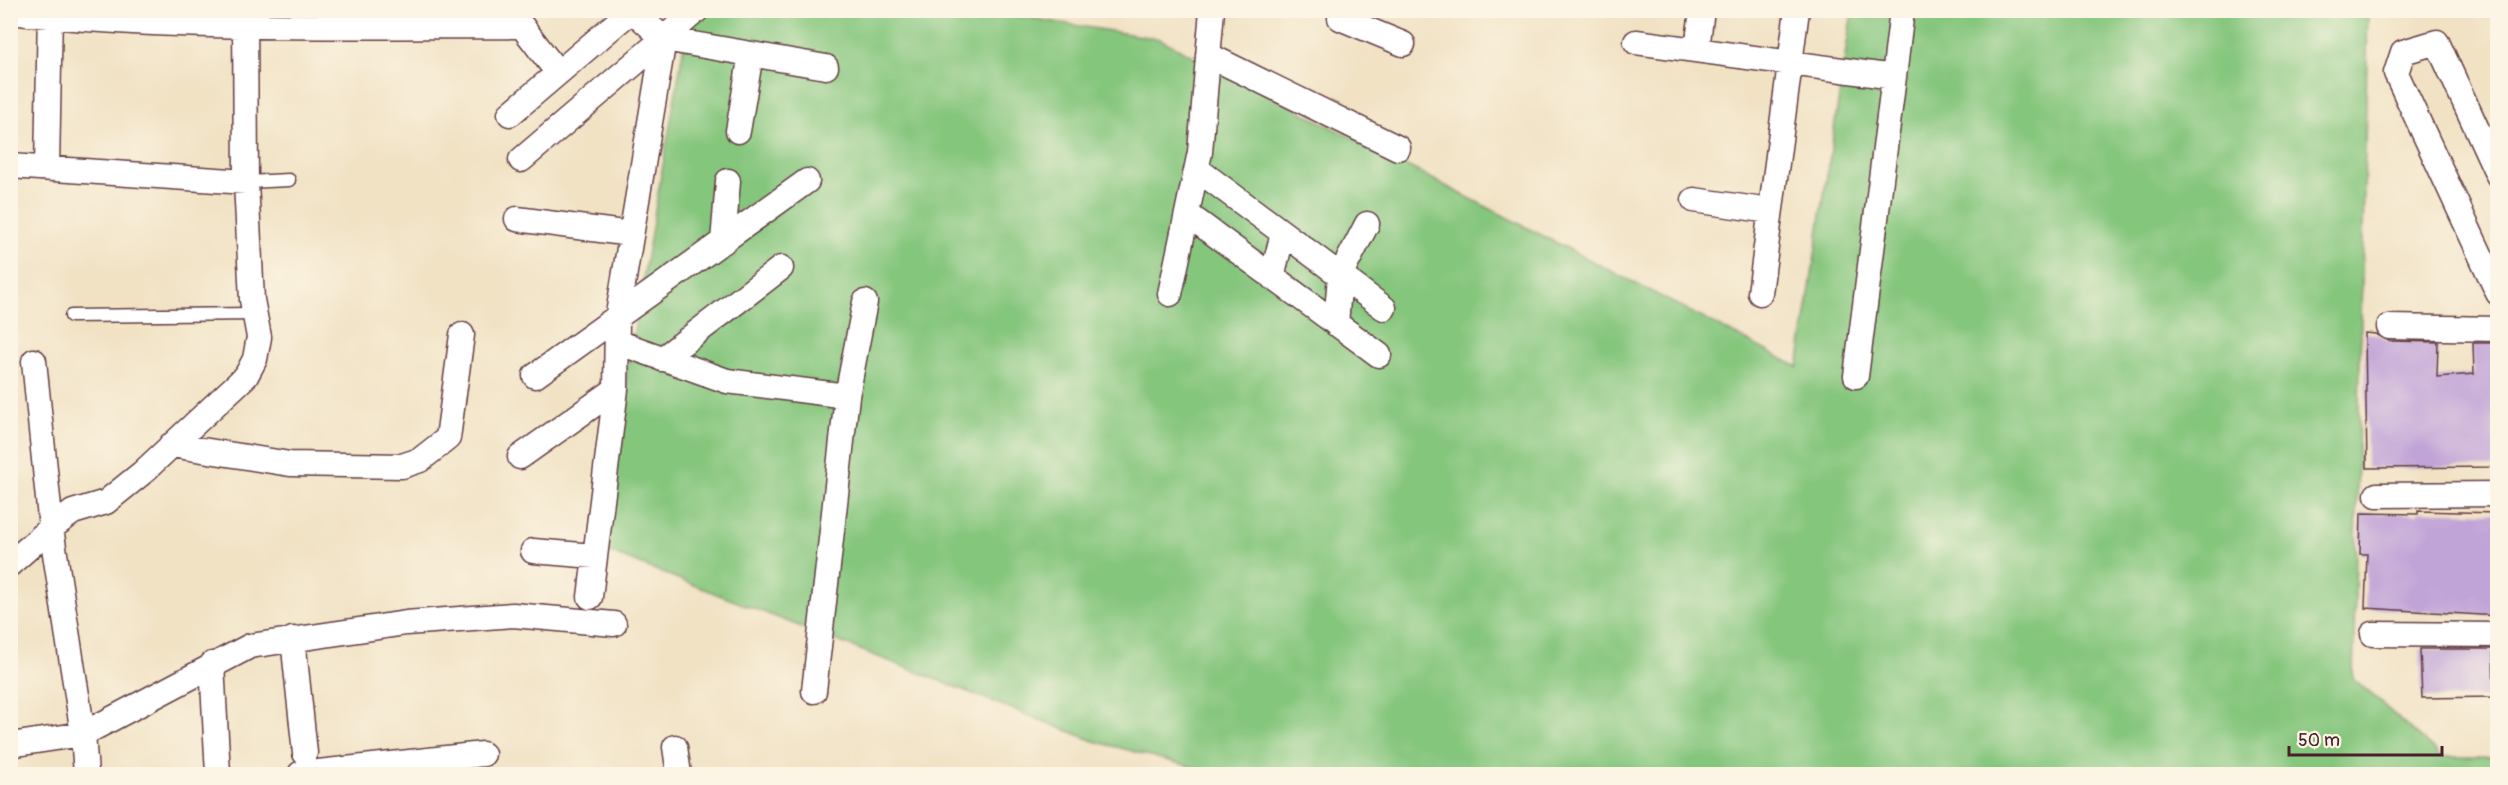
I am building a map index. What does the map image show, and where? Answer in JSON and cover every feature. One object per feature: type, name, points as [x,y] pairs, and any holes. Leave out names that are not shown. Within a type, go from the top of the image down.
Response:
[{"type":"street","points":[[510,114],[632,10],[664,39],[826,67]]},
{"type":"street","points":[[521,160],[697,10]]},
{"type":"street","points":[[1170,294],[1197,169],[1212,10]]},
{"type":"street","points":[[1341,10],[1340,18],[1403,44]]},
{"type":"street","points":[[1697,49],[1702,10]]},
{"type":"street","points":[[1760,293],[1797,10]]},
{"type":"street","points":[[1856,376],[1902,10]]},
{"type":"street","points":[[10,12],[522,26],[558,73]]},
{"type":"street","points":[[47,168],[50,14]]},
{"type":"street","points":[[10,564],[51,528],[74,512],[106,502],[142,473],[246,376],[255,359],[259,337],[250,276],[246,182],[245,18]]},
{"type":"street","points":[[590,597],[616,389],[617,331],[664,39]]},
{"type":"street","points":[[1636,42],[1894,77]]},
{"type":"street","points":[[2498,175],[2437,42],[2403,51],[2396,73],[2498,293]]},
{"type":"street","points":[[738,131],[752,54]]},
{"type":"street","points":[[1208,55],[1398,148]]},
{"type":"street","points":[[10,166],[246,182]]},
{"type":"street","points":[[1197,169],[1384,308]]},
{"type":"street","points":[[723,242],[728,181]]},
{"type":"street","points":[[535,376],[617,331],[723,242],[807,181]]},
{"type":"street","points":[[1694,200],[1770,211]]},
{"type":"street","points":[[1187,214],[1379,355]]},
{"type":"street","points":[[517,219],[631,234]]},
{"type":"street","points":[[1336,324],[1340,276],[1366,224]]},
{"type":"street","points":[[1272,277],[1283,233]]},
{"type":"street","points":[[662,359],[781,268]]},
{"type":"street","points":[[814,691],[847,396],[865,302]]},
{"type":"street","points":[[2389,327],[2498,329]]},
{"type":"street","points":[[617,331],[662,359],[727,381],[847,396]]},
{"type":"street","points":[[171,446],[290,464],[402,466],[420,460],[436,450],[448,438],[462,335]]},
{"type":"street","points":[[34,361],[51,528],[83,734],[86,774]]},
{"type":"street","points":[[520,457],[616,389]]},
{"type":"street","points":[[2377,495],[2498,494]]},
{"type":"street","points":[[533,551],[594,556]]},
{"type":"street","points":[[10,745],[83,734],[250,646],[406,623],[513,615],[614,624]]},
{"type":"street","points":[[2373,634],[2498,635]]},
{"type":"street","points":[[293,639],[303,764],[483,754]]},
{"type":"street","points":[[212,664],[218,774]]},
{"type":"street","points":[[675,747],[679,774]]},
{"type":"lane","points":[[246,182],[289,180]]},
{"type":"lane","points":[[70,316],[255,314]]},
{"type":"green space","points":[[690,11],[986,11],[1160,39],[1798,367],[1852,11],[2368,11],[2353,678],[2442,757],[2497,757],[2497,774],[1219,774],[1094,741],[596,547]]},
{"type":"building","points":[[2365,333],[2376,334],[2389,341],[2438,342],[2437,377],[2474,374],[2473,343],[2498,343],[2498,467],[2367,468]]},
{"type":"building","points":[[2418,511],[2498,513],[2498,616],[2365,608],[2367,554],[2360,554],[2361,513],[2418,514]]},
{"type":"building","points":[[2420,649],[2493,649],[2494,697],[2422,698]]}]
